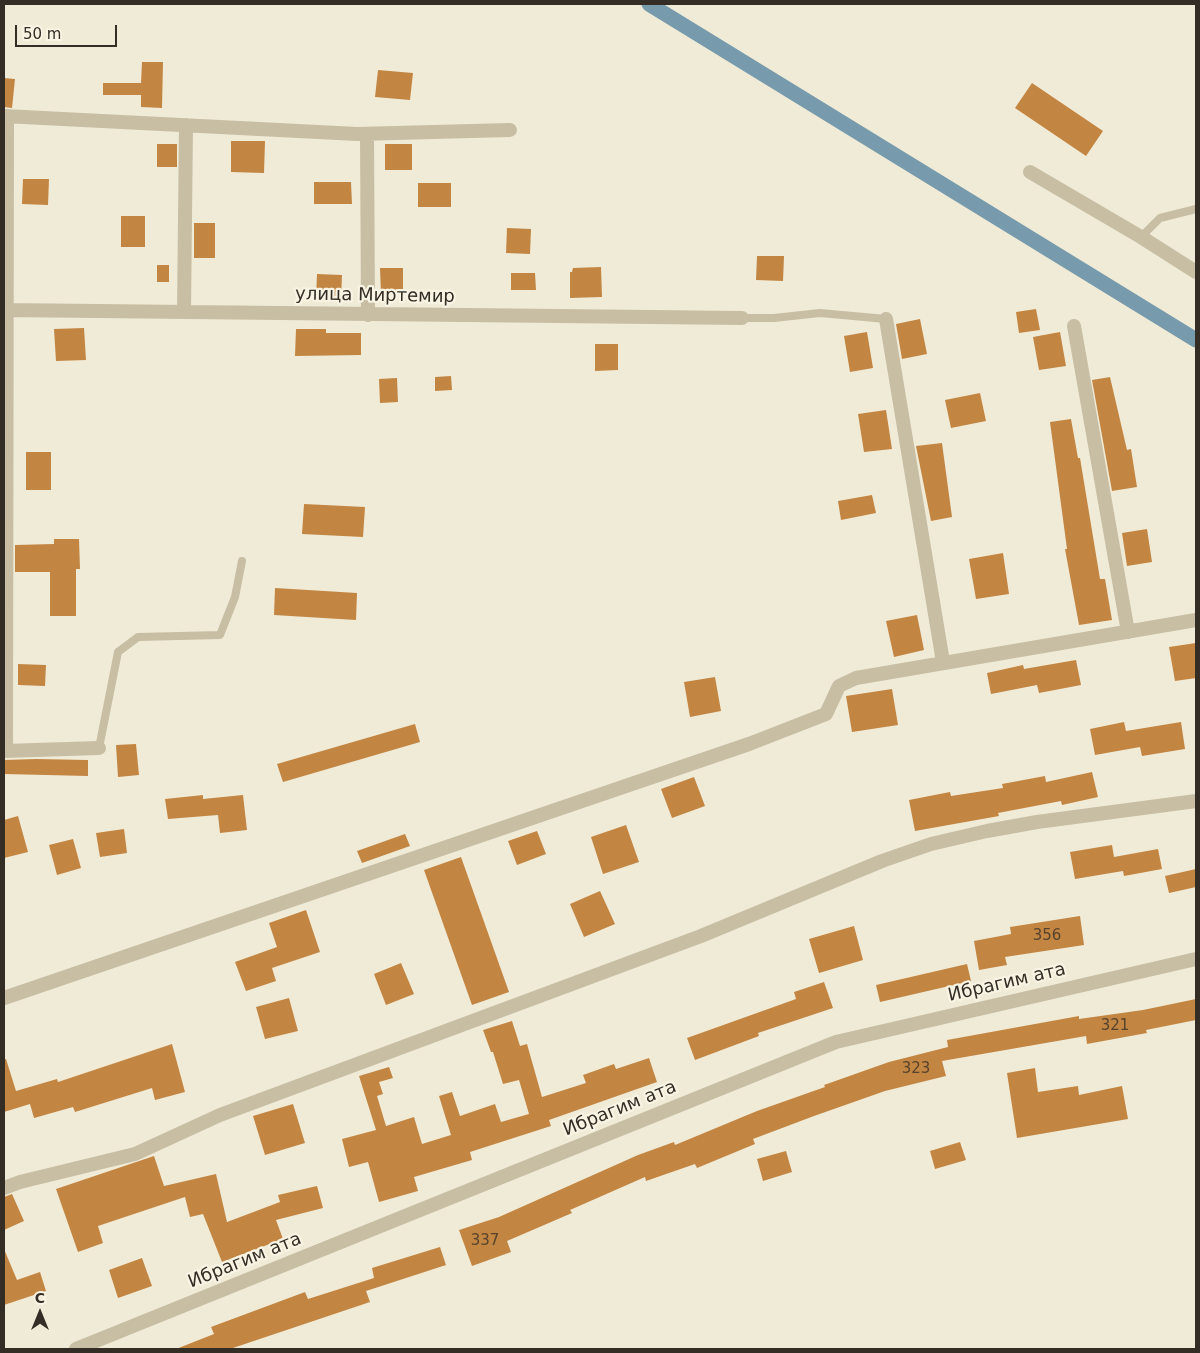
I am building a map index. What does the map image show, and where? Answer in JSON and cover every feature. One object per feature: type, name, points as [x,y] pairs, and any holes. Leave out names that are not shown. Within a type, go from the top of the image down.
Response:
[{"type":"street","points":[[99,748],[5,751],[5,116],[367,134],[510,130]]},
{"type":"street","points":[[184,312],[186,125]]},
{"type":"street","points":[[367,134],[368,315]]},
{"type":"street","points":[[1030,172],[1141,237],[1196,272]]},
{"type":"street","name":"улица Миртемир","points":[[6,310],[742,318]]},
{"type":"street","points":[[886,319],[944,662]]},
{"type":"street","points":[[1074,326],[1128,632]]},
{"type":"street","points":[[4,998],[749,744],[826,714],[839,686],[856,678],[1196,620]]},
{"type":"street","points":[[4,1188],[20,1182],[135,1154],[220,1115],[701,936],[882,861],[931,844],[987,830],[1047,820],[1196,801]]},
{"type":"street","name":"Ибрагим ата","points":[[76,1349],[836,1042],[1196,959]]},
{"type":"lane","points":[[1141,237],[1160,218],[1196,209]]},
{"type":"lane","points":[[742,318],[774,318],[820,313],[886,319]]},
{"type":"lane","points":[[99,748],[118,652],[138,637],[220,635],[236,597],[242,561]]},
{"type":"building","points":[[142,62],[163,62],[162,108],[141,107],[141,95],[103,95],[103,83],[141,83]]},
{"type":"building","points":[[378,70],[413,73],[410,100],[375,97]]},
{"type":"building","points":[[4,78],[15,79],[12,108],[4,107]]},
{"type":"building","points":[[1032,83],[1103,131],[1086,156],[1015,108]]},
{"type":"building","points":[[231,141],[265,141],[264,173],[231,172]]},
{"type":"building","points":[[157,144],[177,144],[177,167],[157,167]]},
{"type":"building","points":[[385,144],[412,144],[412,170],[385,170]]},
{"type":"building","points":[[23,179],[49,179],[48,205],[22,204]]},
{"type":"building","points":[[314,182],[351,182],[352,204],[314,204]]},
{"type":"building","points":[[418,183],[451,183],[451,207],[418,207]]},
{"type":"building","points":[[121,216],[145,216],[145,247],[121,247]]},
{"type":"building","points":[[194,223],[215,223],[215,258],[194,258]]},
{"type":"building","points":[[507,228],[531,229],[530,254],[506,253]]},
{"type":"building","points":[[757,256],[784,256],[783,281],[756,280]]},
{"type":"building","points":[[157,265],[169,265],[169,282],[157,282]]},
{"type":"building","points":[[601,267],[602,297],[570,298],[570,272],[572,272],[573,268]]},
{"type":"building","points":[[380,268],[403,268],[403,293],[381,294]]},
{"type":"building","points":[[511,273],[535,273],[536,290],[511,290]]},
{"type":"building","points":[[317,274],[342,275],[341,299],[316,298]]},
{"type":"building","points":[[1036,309],[1040,330],[1019,333],[1016,312]]},
{"type":"building","points":[[920,319],[927,354],[902,359],[896,324]]},
{"type":"building","points":[[84,328],[86,360],[56,361],[54,329]]},
{"type":"building","points":[[296,329],[326,329],[326,333],[361,333],[361,355],[295,356]]},
{"type":"building","points":[[867,332],[873,368],[850,372],[844,336]]},
{"type":"building","points":[[1060,332],[1066,366],[1039,370],[1033,337]]},
{"type":"building","points":[[595,344],[618,344],[618,370],[595,371]]},
{"type":"building","points":[[451,376],[452,390],[435,391],[435,377]]},
{"type":"building","points":[[1110,377],[1127,450],[1131,449],[1137,487],[1112,491],[1092,380]]},
{"type":"building","points":[[397,378],[398,402],[380,403],[379,379]]},
{"type":"building","points":[[980,393],[986,421],[951,428],[945,400]]},
{"type":"building","points":[[886,410],[892,449],[864,452],[858,414]]},
{"type":"building","points":[[1071,419],[1078,458],[1080,458],[1100,579],[1105,579],[1112,620],[1079,625],[1065,549],[1067,549],[1050,422]]},
{"type":"building","points":[[942,443],[952,517],[931,521],[916,446]]},
{"type":"building","points":[[26,452],[51,452],[51,490],[26,490]]},
{"type":"building","points":[[872,495],[876,513],[841,520],[838,501]]},
{"type":"building","points":[[304,504],[365,507],[363,537],[302,534]]},
{"type":"building","points":[[1147,529],[1152,562],[1127,566],[1122,533]]},
{"type":"building","points":[[54,539],[79,539],[80,569],[76,569],[76,616],[50,616],[50,572],[15,572],[15,545],[54,544]]},
{"type":"building","points":[[1003,553],[1009,594],[976,599],[969,559]]},
{"type":"building","points":[[275,588],[357,593],[356,620],[274,615]]},
{"type":"building","points":[[917,615],[924,650],[894,657],[886,621]]},
{"type":"building","points":[[1196,643],[1196,678],[1175,681],[1169,647]]},
{"type":"building","points":[[1076,660],[1081,685],[1039,693],[1037,685],[991,694],[987,673],[1023,665],[1024,669]]},
{"type":"building","points":[[18,664],[46,665],[45,686],[18,685]]},
{"type":"building","points":[[715,677],[721,711],[690,717],[684,682]]},
{"type":"building","points":[[892,689],[898,725],[852,732],[846,696]]},
{"type":"building","points":[[1124,722],[1126,731],[1181,722],[1185,749],[1142,756],[1140,747],[1095,755],[1090,729]]},
{"type":"building","points":[[415,724],[420,742],[283,782],[277,764]]},
{"type":"building","points":[[136,744],[139,775],[118,777],[116,745]]},
{"type":"building","points":[[4,760],[88,760],[88,776],[4,774]]},
{"type":"building","points":[[1092,772],[1098,797],[1062,805],[1061,801],[998,813],[999,816],[915,831],[909,800],[950,792],[951,796],[1003,788],[1002,784],[1045,776],[1046,782]]},
{"type":"building","points":[[694,777],[705,806],[672,818],[661,789]]},
{"type":"building","points":[[203,795],[203,799],[243,795],[247,830],[220,833],[218,815],[168,819],[165,799]]},
{"type":"building","points":[[18,816],[28,852],[4,858],[4,820]]},
{"type":"building","points":[[626,825],[639,862],[603,874],[591,837]]},
{"type":"building","points":[[124,829],[127,853],[100,857],[96,833]]},
{"type":"building","points":[[537,831],[546,854],[517,865],[508,841]]},
{"type":"building","points":[[405,834],[410,846],[362,863],[357,851]]},
{"type":"building","points":[[73,839],[81,868],[57,875],[49,845]]},
{"type":"building","points":[[1112,845],[1114,857],[1158,849],[1162,869],[1124,876],[1123,871],[1075,879],[1070,852]]},
{"type":"building","points":[[461,857],[509,992],[472,1005],[424,870]]},
{"type":"building","points":[[1196,869],[1196,887],[1169,893],[1165,876]]},
{"type":"building","points":[[600,891],[615,924],[584,937],[570,904]]},
{"type":"building","points":[[306,910],[320,952],[272,968],[276,981],[246,991],[235,962],[277,947],[269,923]]},
{"type":"building","points":[[1080,916],[1084,945],[1005,957],[1007,965],[979,970],[974,941],[1011,934],[1010,927]]},
{"type":"building","points":[[854,926],[863,960],[819,973],[809,939]]},
{"type":"building","points":[[401,963],[414,994],[386,1005],[374,974]]},
{"type":"building","points":[[967,964],[971,981],[880,1002],[876,985]]},
{"type":"building","points":[[824,982],[833,1008],[758,1033],[759,1036],[695,1060],[687,1038],[796,999],[794,992]]},
{"type":"building","points":[[289,998],[298,1031],[265,1039],[256,1007]]},
{"type":"building","points":[[1196,999],[1196,1020],[1146,1030],[1147,1033],[1087,1044],[1086,1036],[942,1061],[946,1076],[885,1091],[814,1116],[753,1139],[755,1144],[697,1168],[695,1164],[646,1181],[645,1177],[570,1210],[572,1213],[507,1241],[511,1252],[472,1266],[459,1230],[499,1217],[638,1155],[674,1142],[675,1145],[757,1111],[825,1087],[824,1085],[889,1062],[948,1047],[947,1040],[1079,1016],[1079,1019],[1143,1010]]},
{"type":"building","points":[[512,1021],[520,1046],[527,1044],[542,1097],[586,1083],[583,1075],[614,1064],[616,1069],[649,1058],[657,1082],[549,1120],[551,1126],[470,1152],[472,1160],[414,1177],[418,1191],[379,1202],[368,1162],[349,1167],[342,1139],[376,1130],[359,1076],[389,1067],[393,1078],[379,1082],[383,1094],[377,1096],[386,1126],[414,1117],[422,1144],[451,1135],[439,1096],[452,1092],[460,1116],[495,1104],[501,1122],[529,1114],[519,1080],[503,1084],[493,1052],[491,1052],[483,1030]]},
{"type":"building","points":[[172,1044],[185,1092],[155,1100],[152,1088],[75,1112],[73,1107],[34,1118],[30,1104],[4,1112],[4,1059],[6,1059],[16,1091],[57,1079],[58,1082]]},
{"type":"building","points":[[1035,1068],[1038,1092],[1078,1086],[1079,1095],[1122,1086],[1128,1119],[1017,1138],[1007,1073]]},
{"type":"building","points":[[293,1104],[305,1143],[265,1155],[253,1116]]},
{"type":"building","points":[[960,1142],[966,1160],[935,1169],[930,1151]]},
{"type":"building","points":[[786,1151],[792,1172],[763,1181],[757,1159]]},
{"type":"building","points":[[154,1156],[164,1186],[216,1174],[227,1222],[280,1202],[278,1195],[317,1186],[323,1208],[276,1220],[283,1239],[222,1262],[203,1214],[190,1217],[185,1197],[98,1226],[103,1243],[78,1252],[56,1189]]},
{"type":"building","points":[[12,1194],[24,1221],[4,1230],[4,1197]]},
{"type":"building","points":[[440,1247],[446,1265],[366,1291],[370,1302],[230,1349],[176,1349],[214,1334],[211,1327],[305,1292],[308,1299],[374,1278],[372,1268]]},
{"type":"building","points":[[4,1249],[17,1280],[40,1272],[46,1291],[4,1305]]},
{"type":"building","points":[[142,1258],[152,1286],[118,1298],[109,1270]]},
{"type":"waterway","points":[[649,4],[1196,340]]}]
